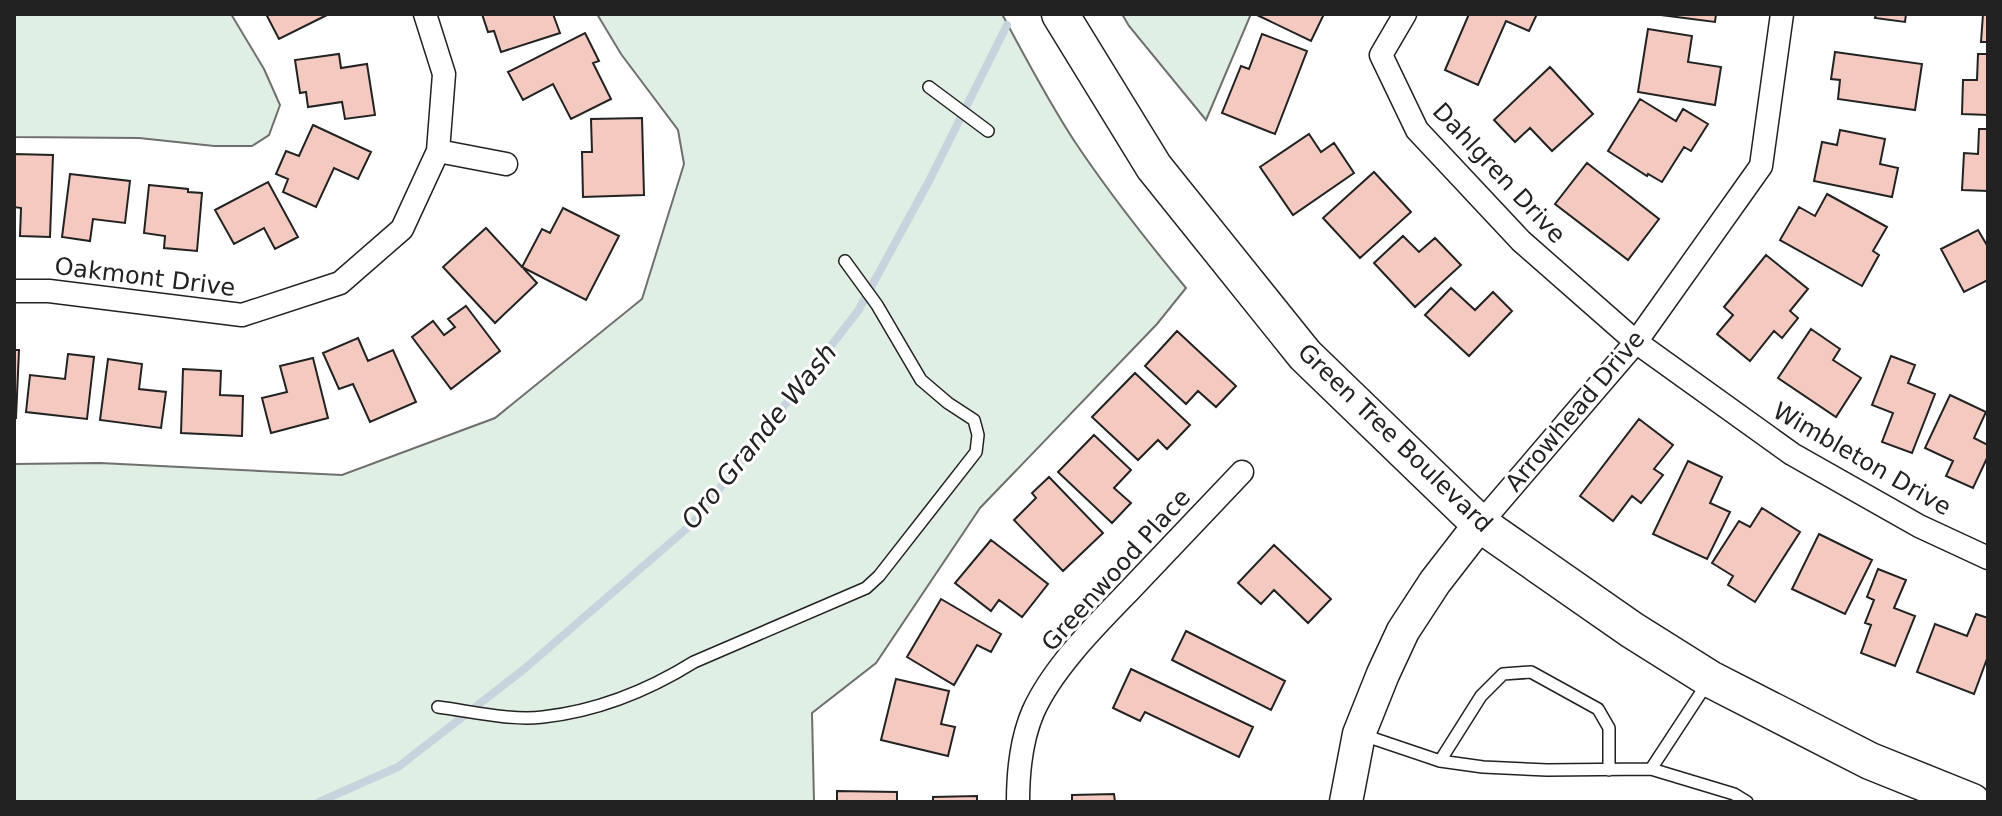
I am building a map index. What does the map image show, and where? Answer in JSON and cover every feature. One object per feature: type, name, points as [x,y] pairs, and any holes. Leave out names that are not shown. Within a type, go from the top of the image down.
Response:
[{"type":"main road","name":"Green Tree Boulevard","points":[[1060,14],[1154,167],[1305,355],[1480,524],[1632,630],[1710,679],[1870,761],[1972,802]]},
{"type":"main road","name":"Arrowhead Drive","points":[[1346,802],[1359,734],[1403,631],[1435,582],[1480,524]]},
{"type":"street","name":"Oakmont Drive","points":[[14,291],[49,291],[242,315],[340,283],[402,229],[438,151],[444,74],[425,14]]},
{"type":"street","name":"Dahlgren Drive","points":[[1405,14],[1381,55],[1417,130],[1521,241],[1636,342]]},
{"type":"street","name":"Arrowhead Drive","points":[[1480,524],[1636,342],[1761,166],[1782,14]]},
{"type":"street","points":[[438,151],[506,164]]},
{"type":"street","name":"Wimbleton Drive","points":[[1636,342],[1792,454],[1919,526],[1988,558]]},
{"type":"street","name":"Greenwood Place","points":[[1018,802],[1022,749],[1033,713],[1049,683],[1097,625],[1242,472]]},
{"type":"lane","points":[[929,87],[988,131]]},
{"type":"lane","points":[[438,707],[541,718],[581,710],[638,693],[694,662],[866,588],[879,576],[976,452],[978,435],[974,420],[921,380],[877,305],[845,261]]},
{"type":"lane","points":[[1440,761],[1481,696],[1503,674],[1531,672],[1598,709],[1609,728],[1609,770]]},
{"type":"lane","points":[[1651,769],[1710,679]]},
{"type":"lane","points":[[1359,734],[1440,761],[1483,767],[1651,769],[1734,794],[1747,802]]},
{"type":"green space","points":[[14,14],[231,14],[264,69],[280,105],[269,135],[252,146],[214,146],[139,138],[14,137]]},
{"type":"green space","points":[[597,14],[1002,14],[1075,142],[1186,288],[1157,324],[980,508],[876,663],[812,713],[814,802],[14,802],[14,464],[100,463],[342,475],[495,418],[642,299],[684,164],[678,130],[621,54]]},
{"type":"green space","points":[[1122,14],[1251,14],[1206,120],[1129,26]]},
{"type":"building","points":[[266,14],[329,14],[279,39]]},
{"type":"building","points":[[482,14],[553,14],[560,33],[501,52],[494,31],[488,32]]},
{"type":"building","points":[[1257,14],[1324,14],[1311,41]]},
{"type":"building","points":[[1469,14],[1537,14],[1529,31],[1506,21],[1478,85],[1445,70]]},
{"type":"building","points":[[1653,14],[1716,14],[1715,22]]},
{"type":"building","points":[[1876,14],[1906,14],[1905,22],[1875,18]]},
{"type":"building","points":[[1983,14],[1988,14],[1988,42],[1981,42]]},
{"type":"building","points":[[1648,29],[1692,36],[1688,62],[1721,67],[1715,105],[1638,92]]},
{"type":"building","points":[[585,33],[599,61],[593,63],[611,99],[571,119],[553,84],[523,100],[508,72]]},
{"type":"building","points":[[1262,34],[1307,51],[1275,134],[1222,113],[1241,66],[1249,69]]},
{"type":"building","points":[[1835,52],[1922,64],[1915,110],[1838,99],[1840,80],[1831,79]]},
{"type":"building","points":[[339,54],[341,68],[367,64],[375,115],[345,119],[342,102],[308,107],[306,92],[300,93],[295,60]]},
{"type":"building","points":[[1978,54],[1988,54],[1988,115],[1962,114],[1963,80],[1977,80]]},
{"type":"building","points":[[1550,67],[1593,114],[1552,151],[1530,128],[1515,142],[1494,120]]},
{"type":"building","points":[[1640,99],[1676,121],[1683,109],[1708,124],[1691,151],[1684,147],[1662,182],[1608,151]]},
{"type":"building","points":[[642,118],[644,195],[583,197],[582,152],[592,152],[591,119]]},
{"type":"building","points":[[313,125],[371,152],[358,179],[334,168],[316,207],[283,192],[288,179],[276,174],[286,151],[299,156]]},
{"type":"building","points":[[1979,129],[1988,129],[1988,191],[1962,190],[1964,153],[1978,154]]},
{"type":"building","points":[[1840,130],[1885,139],[1880,164],[1898,168],[1892,197],[1814,181],[1822,142],[1837,145]]},
{"type":"building","points":[[1309,134],[1321,152],[1334,143],[1354,173],[1293,215],[1260,167]]},
{"type":"building","points":[[14,154],[53,155],[50,237],[20,236],[21,208],[14,207]]},
{"type":"building","points":[[1587,163],[1659,219],[1628,260],[1555,204]]},
{"type":"building","points":[[1374,172],[1411,212],[1360,258],[1323,218]]},
{"type":"building","points":[[70,174],[130,181],[125,223],[93,219],[90,241],[62,237]]},
{"type":"building","points":[[268,182],[298,237],[275,249],[264,228],[234,244],[215,210]]},
{"type":"building","points":[[149,185],[202,193],[197,251],[164,248],[165,236],[144,233]]},
{"type":"building","points":[[1827,194],[1887,227],[1873,251],[1879,255],[1862,286],[1780,240],[1799,207],[1815,216]]},
{"type":"building","points":[[563,208],[619,236],[586,300],[522,267],[542,229],[550,233]]},
{"type":"building","points":[[486,228],[537,283],[495,323],[443,267]]},
{"type":"building","points":[[1978,230],[1988,247],[1988,280],[1964,292],[1941,249]]},
{"type":"building","points":[[1403,236],[1419,252],[1435,238],[1461,265],[1415,307],[1374,263]]},
{"type":"building","points":[[1766,255],[1808,289],[1790,311],[1798,318],[1782,338],[1774,331],[1750,361],[1717,334],[1733,315],[1724,307]]},
{"type":"building","points":[[1451,288],[1475,310],[1493,292],[1512,311],[1469,356],[1425,315]]},
{"type":"building","points":[[466,306],[500,351],[451,389],[412,337],[433,321],[444,335],[455,327],[448,319]]},
{"type":"building","points":[[1811,329],[1840,349],[1833,360],[1861,378],[1836,417],[1778,378]]},
{"type":"building","points":[[1177,331],[1236,386],[1216,407],[1198,391],[1186,404],[1145,366]]},
{"type":"building","points":[[358,338],[368,361],[393,350],[416,402],[370,422],[353,384],[339,389],[323,353]]},
{"type":"building","points":[[14,350],[19,350],[16,418],[14,418]]},
{"type":"building","points":[[68,354],[94,357],[87,419],[26,412],[30,375],[65,379]]},
{"type":"building","points":[[1891,356],[1915,365],[1908,383],[1935,394],[1912,453],[1882,442],[1893,413],[1872,405]]},
{"type":"building","points":[[313,358],[328,418],[271,433],[262,398],[287,392],[280,366]]},
{"type":"building","points":[[108,359],[142,364],[139,389],[166,392],[161,428],[100,420]]},
{"type":"building","points":[[183,369],[221,371],[220,395],[243,396],[242,436],[181,433]]},
{"type":"building","points":[[1135,373],[1190,425],[1167,449],[1158,440],[1138,460],[1092,417]]},
{"type":"building","points":[[1950,395],[1986,412],[1974,438],[1988,445],[1988,456],[1973,488],[1946,476],[1953,461],[1925,448]]},
{"type":"building","points":[[1639,419],[1673,445],[1654,469],[1663,475],[1641,503],[1632,496],[1613,521],[1580,496]]},
{"type":"building","points":[[1094,435],[1131,470],[1114,488],[1131,503],[1112,523],[1058,472]]},
{"type":"building","points":[[1688,461],[1722,477],[1710,503],[1730,512],[1707,559],[1653,534]]},
{"type":"building","points":[[1049,477],[1103,533],[1063,571],[1014,520],[1036,498],[1032,493]]},
{"type":"building","points":[[1762,508],[1800,532],[1755,602],[1728,585],[1733,576],[1712,563],[1739,521],[1750,527]]},
{"type":"building","points":[[1819,534],[1872,560],[1845,614],[1792,589]]},
{"type":"building","points":[[991,540],[1048,584],[1022,617],[999,600],[991,611],[955,583]]},
{"type":"building","points":[[1274,545],[1331,599],[1308,623],[1274,590],[1261,604],[1238,583]]},
{"type":"building","points":[[1878,569],[1906,580],[1894,608],[1915,616],[1895,666],[1861,653],[1871,625],[1865,623],[1874,600],[1867,597]]},
{"type":"building","points":[[941,599],[1001,634],[991,652],[977,645],[954,685],[907,657]]},
{"type":"building","points":[[1976,614],[1988,618],[1988,656],[1974,694],[1917,672],[1935,624],[1967,636]]},
{"type":"building","points":[[1186,631],[1285,681],[1271,710],[1172,660]]},
{"type":"building","points":[[1131,669],[1253,727],[1239,757],[1145,712],[1140,721],[1113,708]]},
{"type":"building","points":[[896,679],[949,691],[941,724],[955,727],[948,756],[881,740]]},
{"type":"building","points":[[837,791],[897,792],[897,802],[837,802]]},
{"type":"building","points":[[1114,794],[1115,802],[1072,802],[1072,795]]},
{"type":"building","points":[[977,796],[977,802],[933,802],[933,797]]},
{"type":"waterway","name":"Oro Grande Wash","points":[[319,802],[398,767],[523,670],[692,524],[858,311],[929,181],[1007,25]]}]
